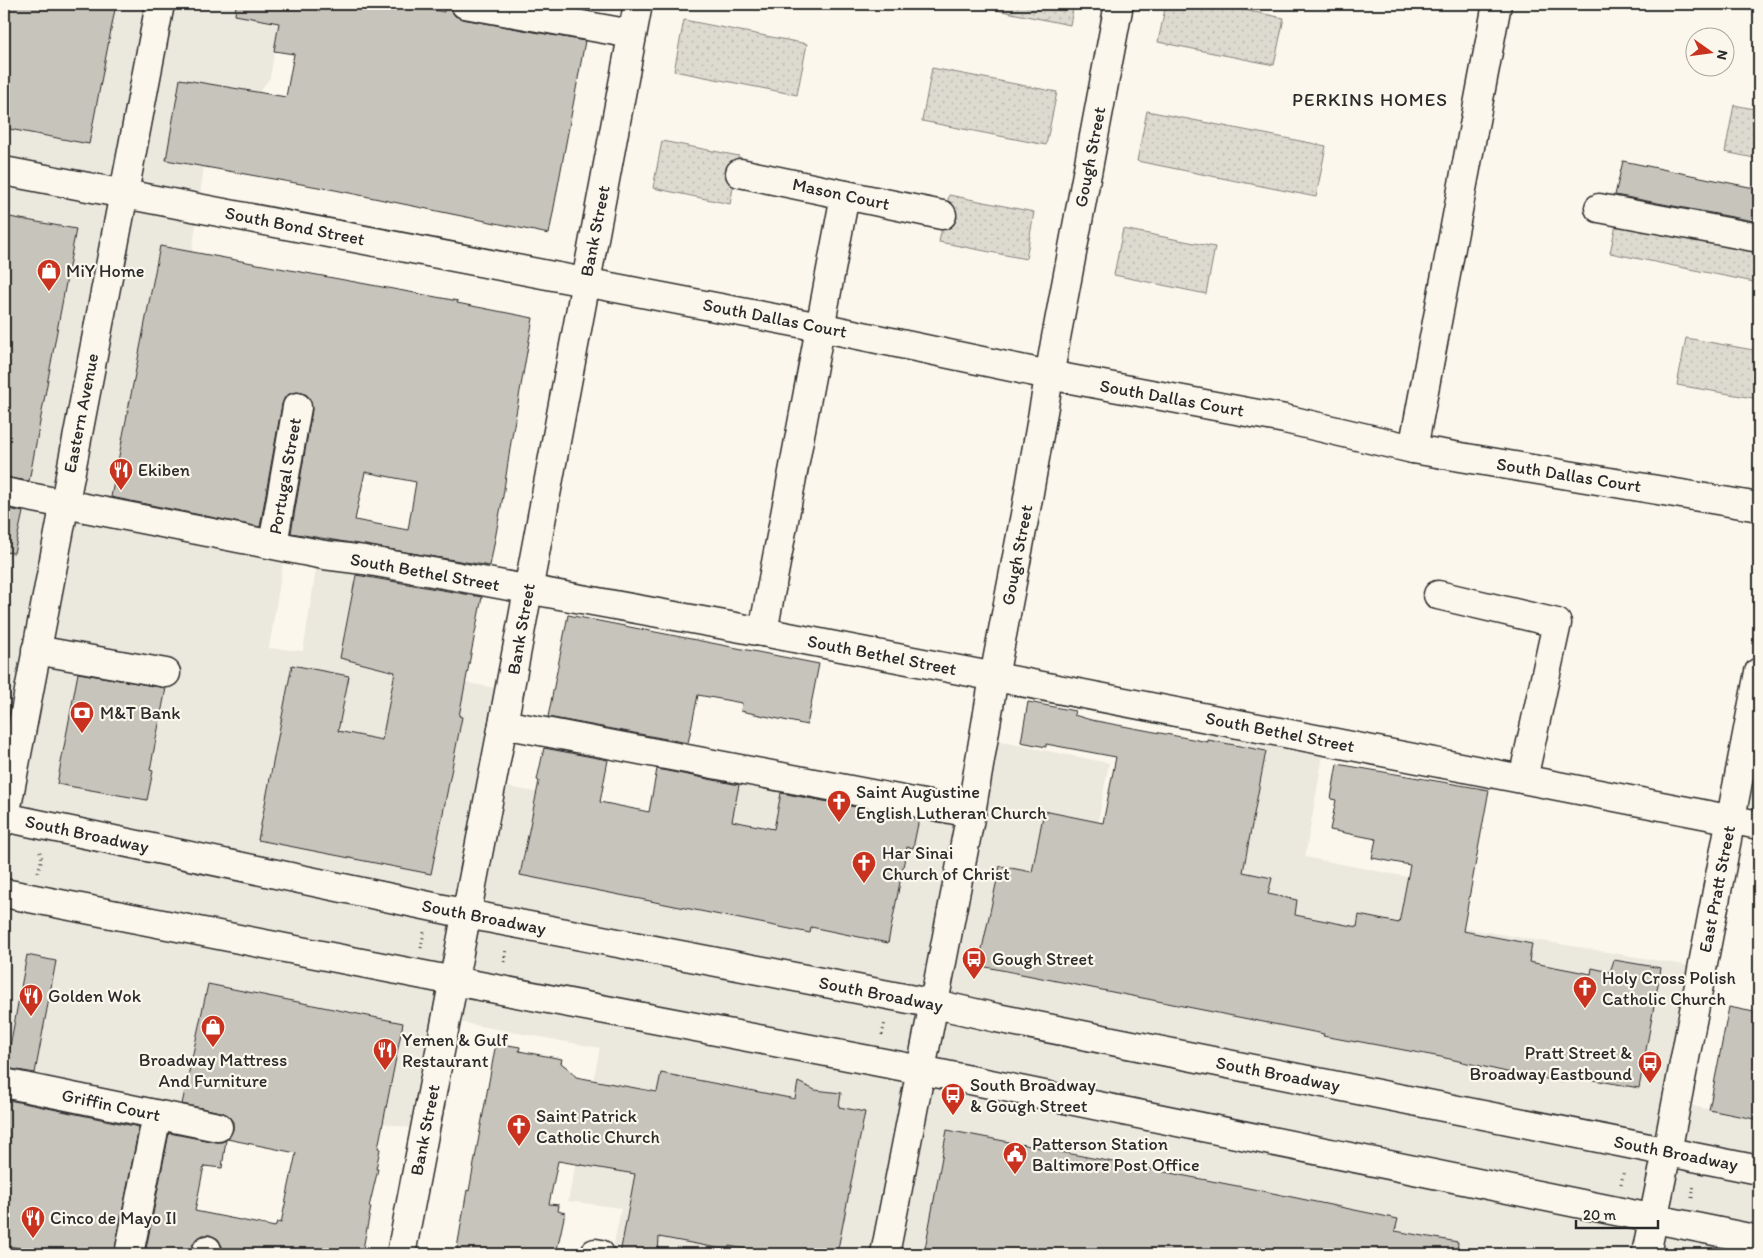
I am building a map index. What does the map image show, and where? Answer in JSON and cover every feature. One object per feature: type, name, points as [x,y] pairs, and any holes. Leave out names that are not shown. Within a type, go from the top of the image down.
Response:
[{"type":"main road","name":"Eastern Avenue","points":[[4,819],[160,4]]},
{"type":"main road","points":[[465,4],[632,34]]},
{"type":"main road","name":"Bank Street","points":[[401,1254],[467,914],[638,4]]},
{"type":"main road","name":"Gough Street","points":[[885,1254],[971,813],[1049,375],[1119,4]]},
{"type":"main road","points":[[1413,449],[1497,4]]},
{"type":"main road","name":"South Bond Street","points":[[4,171],[586,281]]},
{"type":"main road","name":"Mason Court","points":[[740,173],[942,214]]},
{"type":"main road","points":[[763,632],[845,195]]},
{"type":"main road","points":[[1599,208],[1759,238]]},
{"type":"main road","name":"South Dallas Court","points":[[586,281],[1049,375],[1285,419],[1413,449],[1759,507]]},
{"type":"main road","name":"Portugal Street","points":[[273,544],[297,407]]},
{"type":"main road","name":"South Bethel Street","points":[[4,492],[324,555],[449,575],[763,632],[1759,825]]},
{"type":"main road","points":[[1438,595],[1557,623],[1523,779]]},
{"type":"main road","points":[[36,650],[166,672]]},
{"type":"main road","name":"East Pratt Street","points":[[1646,1254],[1759,672]]},
{"type":"main road","points":[[503,724],[971,813]]},
{"type":"main road","name":"South Broadway","points":[[4,819],[467,914],[935,1004],[1759,1170]]},
{"type":"main road","points":[[4,892],[454,981],[921,1070],[1759,1240]]},
{"type":"main road","name":"Griffin Court","points":[[4,1084],[218,1127]]},
{"type":"main road","points":[[129,1254],[157,1115]]},
{"type":"path","points":[[34,878],[39,872],[42,858],[38,849]]},
{"type":"path","points":[[423,954],[420,946],[428,925]]},
{"type":"path","points":[[503,965],[506,946]]},
{"type":"path","points":[[881,1037],[886,1016]]},
{"type":"path","points":[[1619,1192],[1625,1162]]},
{"type":"path","points":[[1689,1206],[1692,1200],[1695,1176]]},
{"type":"shaded area","points":[[31,4],[282,4],[270,78],[256,96],[215,88],[179,345],[214,372],[285,406],[274,468],[225,459],[212,531],[286,545],[269,648],[303,651],[319,551],[358,558],[340,658],[515,692],[498,785],[648,814],[660,752],[963,811],[977,737],[1109,763],[1091,860],[1182,876],[1210,721],[1325,744],[1305,857],[1408,877],[1458,956],[1464,928],[1702,968],[1677,1103],[1759,1119],[1759,1254],[612,1254],[621,1208],[568,1201],[600,1048],[453,1021],[431,1132],[383,1123],[234,1140],[84,1110],[58,1254],[4,1254],[4,168]]},
{"type":"shaded area","points":[[983,4],[1074,4],[1070,25],[982,7]]},
{"type":"shaded area","points":[[1166,4],[1215,4],[1284,18],[1274,65],[1158,42]]},
{"type":"shaded area","points":[[684,20],[807,44],[797,95],[674,71]]},
{"type":"shaded area","points":[[932,68],[1057,92],[1046,145],[922,121]]},
{"type":"shaded area","points":[[1734,105],[1759,110],[1759,159],[1725,152]]},
{"type":"shaded area","points":[[1147,111],[1326,146],[1316,197],[1137,161]]},
{"type":"shaded area","points":[[662,141],[739,156],[730,204],[653,188]]},
{"type":"shaded area","points":[[949,195],[1034,212],[1026,259],[939,242]]},
{"type":"shaded area","points":[[1621,200],[1759,228],[1759,283],[1610,253]]},
{"type":"shaded area","points":[[1123,229],[1215,247],[1206,294],[1114,275]]},
{"type":"shaded area","points":[[1686,338],[1759,351],[1759,399],[1677,385]]},
{"type":"building","points":[[4,4],[116,4],[89,144],[4,128]]},
{"type":"building","points":[[236,4],[399,4],[444,12],[444,4],[450,4],[455,16],[462,19],[585,41],[549,234],[335,190],[166,160],[180,79],[286,97],[294,54],[274,51],[279,23],[235,15]]},
{"type":"building","points":[[552,4],[591,4],[590,11]]},
{"type":"building","points":[[1623,161],[1759,189],[1759,222],[1615,195]]},
{"type":"building","points":[[4,216],[76,229],[29,481],[4,477]]},
{"type":"building","points":[[160,246],[458,301],[457,303],[533,318],[490,566],[291,533],[312,410],[311,401],[307,395],[300,392],[291,393],[285,397],[282,404],[260,527],[111,497]],"holes":[[[365,472],[416,482],[408,530],[355,520]]]},
{"type":"building","points":[[4,508],[23,512],[14,553],[4,552]]},
{"type":"building","points":[[356,575],[482,597],[459,716],[462,717],[431,874],[258,840],[292,665],[349,676],[338,731],[382,740],[395,672],[340,658]]},
{"type":"building","points":[[568,615],[819,664],[807,725],[741,711],[742,703],[698,695],[688,743],[548,717]]},
{"type":"building","points":[[78,673],[166,688],[150,770],[153,771],[147,800],[57,784]]},
{"type":"building","points":[[1028,702],[1075,711],[1074,715],[1091,720],[1266,751],[1243,872],[1272,878],[1268,894],[1297,900],[1295,915],[1357,927],[1359,915],[1399,923],[1410,865],[1372,858],[1376,839],[1330,830],[1336,800],[1331,799],[1337,764],[1489,790],[1463,931],[1532,944],[1529,962],[1591,974],[1592,968],[1610,972],[1614,960],[1661,968],[1639,1088],[1566,1075],[1564,1082],[1511,1073],[1441,1057],[1323,1036],[1324,1034],[981,966],[983,958],[980,958],[1000,866],[1032,872],[1044,811],[1103,823],[1116,757],[1046,744],[1046,747],[1021,742]]},
{"type":"building","points":[[544,748],[608,760],[600,802],[649,812],[657,769],[739,785],[732,821],[774,829],[781,793],[919,819],[913,848],[907,847],[888,943],[811,927],[810,933],[520,875]]},
{"type":"building","name":"Golden Wok","points":[[27,955],[56,961],[35,1073],[6,1068]]},
{"type":"building","points":[[208,984],[403,1023],[378,1148],[380,1149],[376,1169],[378,1169],[369,1207],[371,1207],[362,1254],[289,1254],[261,1249],[260,1254],[222,1254],[222,1246],[218,1239],[210,1235],[203,1235],[196,1239],[192,1246],[191,1254],[145,1254],[169,1133],[215,1142],[226,1140],[222,1168],[204,1166],[195,1211],[275,1227],[277,1222],[281,1223],[296,1153],[227,1139],[233,1130],[233,1122],[228,1115],[182,1104]]},
{"type":"building","points":[[1729,1007],[1759,1013],[1759,1120],[1709,1110]]},
{"type":"building","points":[[496,1043],[520,1047],[519,1051],[562,1059],[561,1063],[576,1077],[657,1092],[661,1073],[795,1099],[798,1082],[815,1090],[841,1093],[839,1107],[865,1112],[837,1254],[773,1254],[729,1246],[728,1250],[659,1237],[658,1254],[620,1254],[635,1174],[558,1161],[549,1204],[559,1205],[558,1211],[565,1213],[556,1254],[456,1254]]},
{"type":"building","points":[[4,1099],[139,1127],[114,1254],[49,1254],[4,1245]]},
{"type":"building","points":[[947,1130],[1398,1219],[1395,1231],[1458,1242],[1457,1254],[924,1254]]},
{"type":"place","name":"MiY Home","points":[[49,292]]},
{"type":"place","name":"Ekiben","points":[[121,491]]},
{"type":"place","name":"M&T Bank","points":[[82,734]]},
{"type":"place","name":"Saint Augustine English Lutheran Church","points":[[839,823]]},
{"type":"place","name":"Har Sinai Church of Christ","points":[[864,884]]},
{"type":"place","name":"Gough Street","points":[[974,980]]},
{"type":"place","name":"Holy Cross Polish Catholic Church","points":[[1585,1009]]},
{"type":"place","name":"Golden Wok","points":[[31,1017]]},
{"type":"place","name":"Broadway Mattress And Furniture","points":[[213,1048]]},
{"type":"place","name":"Yemen & Gulf Restaurant","points":[[385,1071]]},
{"type":"place","name":"Pratt Street & Broadway Eastbound","points":[[1650,1084]]},
{"type":"place","name":"South Broadway & Gough Street","points":[[953,1116]]},
{"type":"place","name":"Saint Patrick Catholic Church","points":[[519,1147]]},
{"type":"place","name":"Patterson Station Baltimore Post Office","points":[[1015,1175]]},
{"type":"place","name":"Cinco de Mayo II","points":[[33,1239]]},
{"type":"district","name":"PERKINS HOMES","points":[[1370,99]]}]
